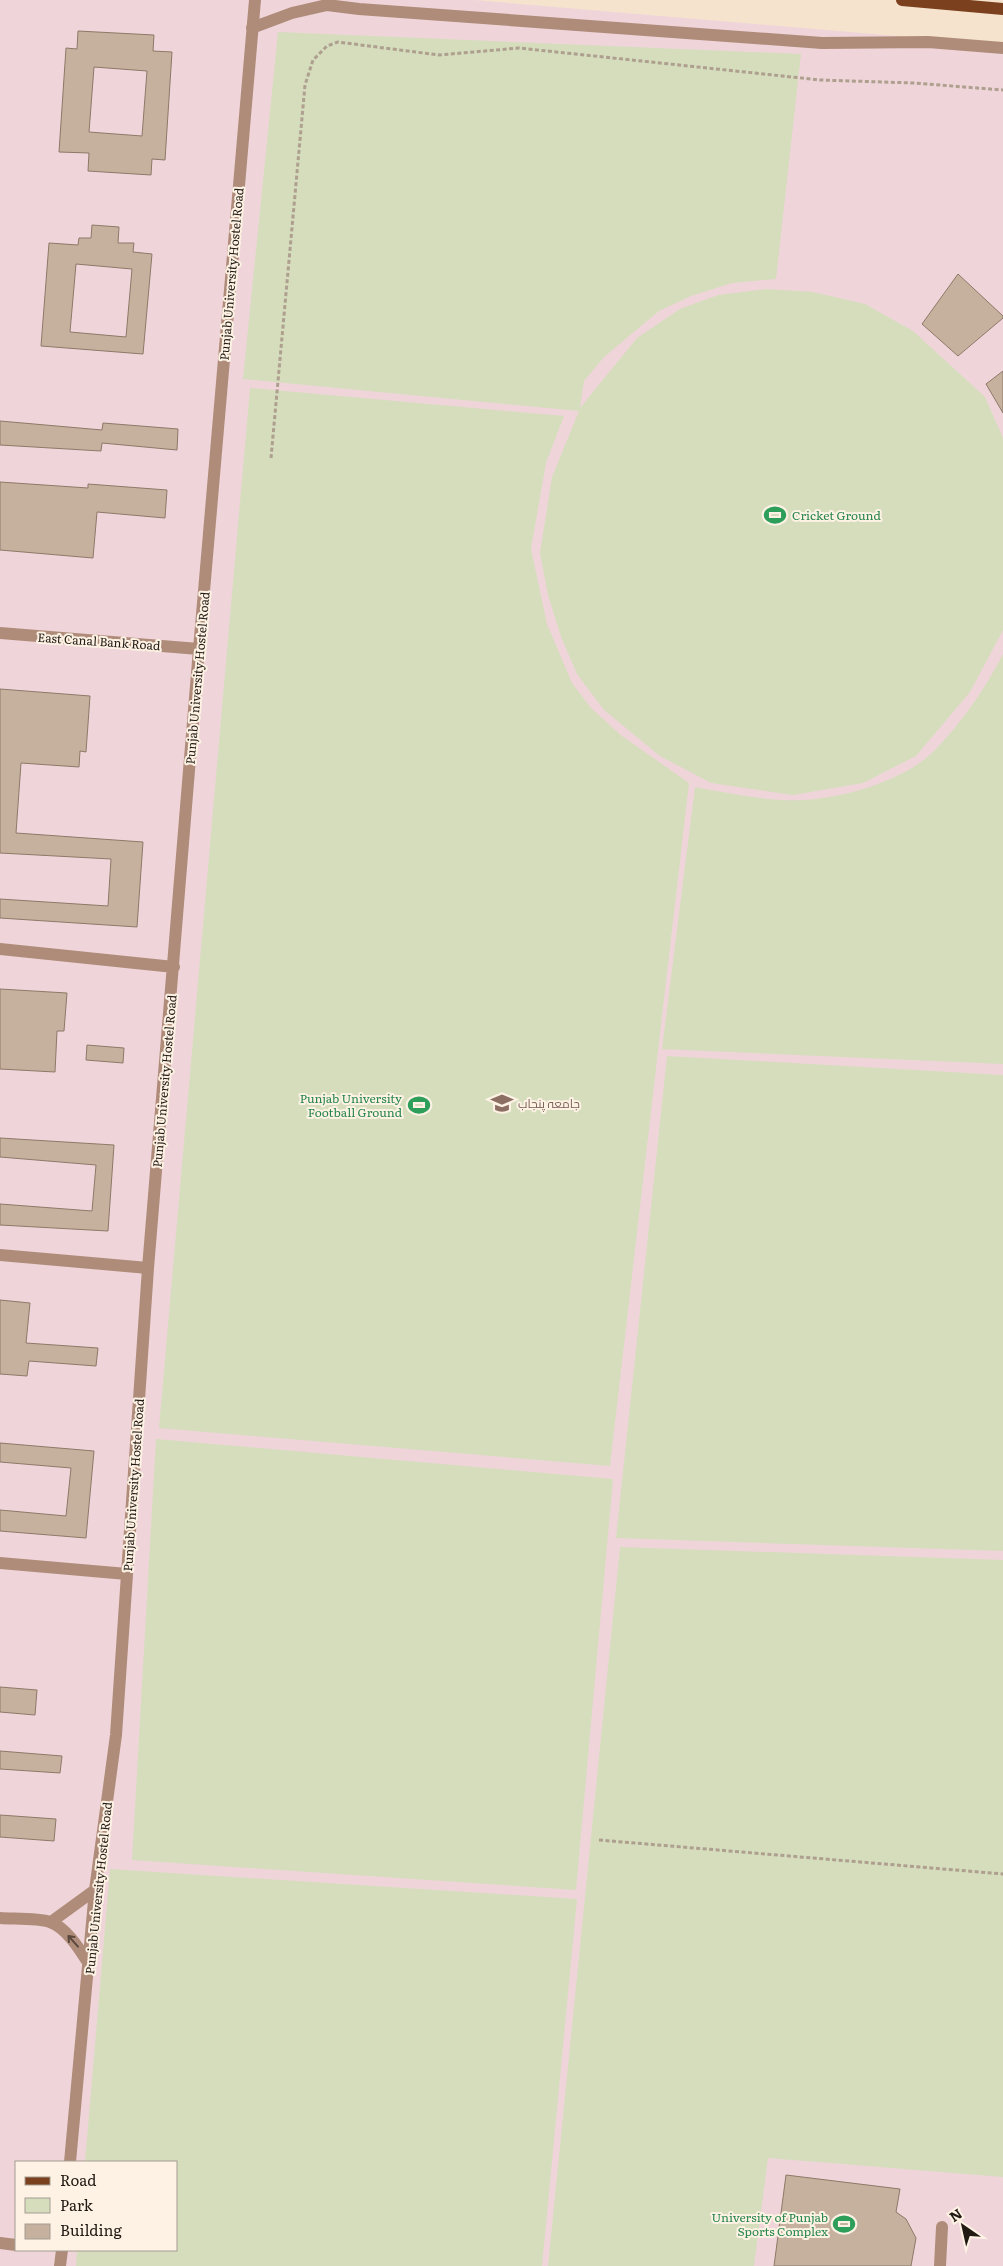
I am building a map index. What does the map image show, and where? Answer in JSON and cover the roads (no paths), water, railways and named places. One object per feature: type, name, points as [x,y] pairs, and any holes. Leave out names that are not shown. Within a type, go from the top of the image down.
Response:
[{"type":"main road","points":[[902,0],[1003,9]]},
{"type":"street","name":"Punjab University Hostel Road","points":[[70,2161],[90,1964],[95,1890],[116,1735],[148,1268],[255,0]]},
{"type":"street","points":[[252,28],[292,13],[327,5],[369,10],[822,43],[928,42],[1003,48]]},
{"type":"street","name":"East Canal Bank Road","points":[[0,633],[199,649]]},
{"type":"street","points":[[0,949],[174,967]]},
{"type":"street","points":[[0,1255],[148,1268]]},
{"type":"street","points":[[0,1563],[127,1574]]},
{"type":"street","points":[[51,1922],[95,1890]]},
{"type":"street","points":[[0,1918],[51,1922],[66,1934],[90,1964]]},
{"type":"street","points":[[940,2266],[942,2227]]},
{"type":"street","points":[[0,2243],[15,2245]]},
{"type":"street","points":[[60,2266],[62,2251]]},
{"type":"place","name":"Cricket Ground","points":[[775,515]]},
{"type":"place","name":"جامعہ پنجاب","points":[[502,1103]]},
{"type":"place","name":"Punjab University Football Ground","points":[[419,1105]]},
{"type":"place","name":"University of Punjab Sports Complex","points":[[844,2224]]}]
